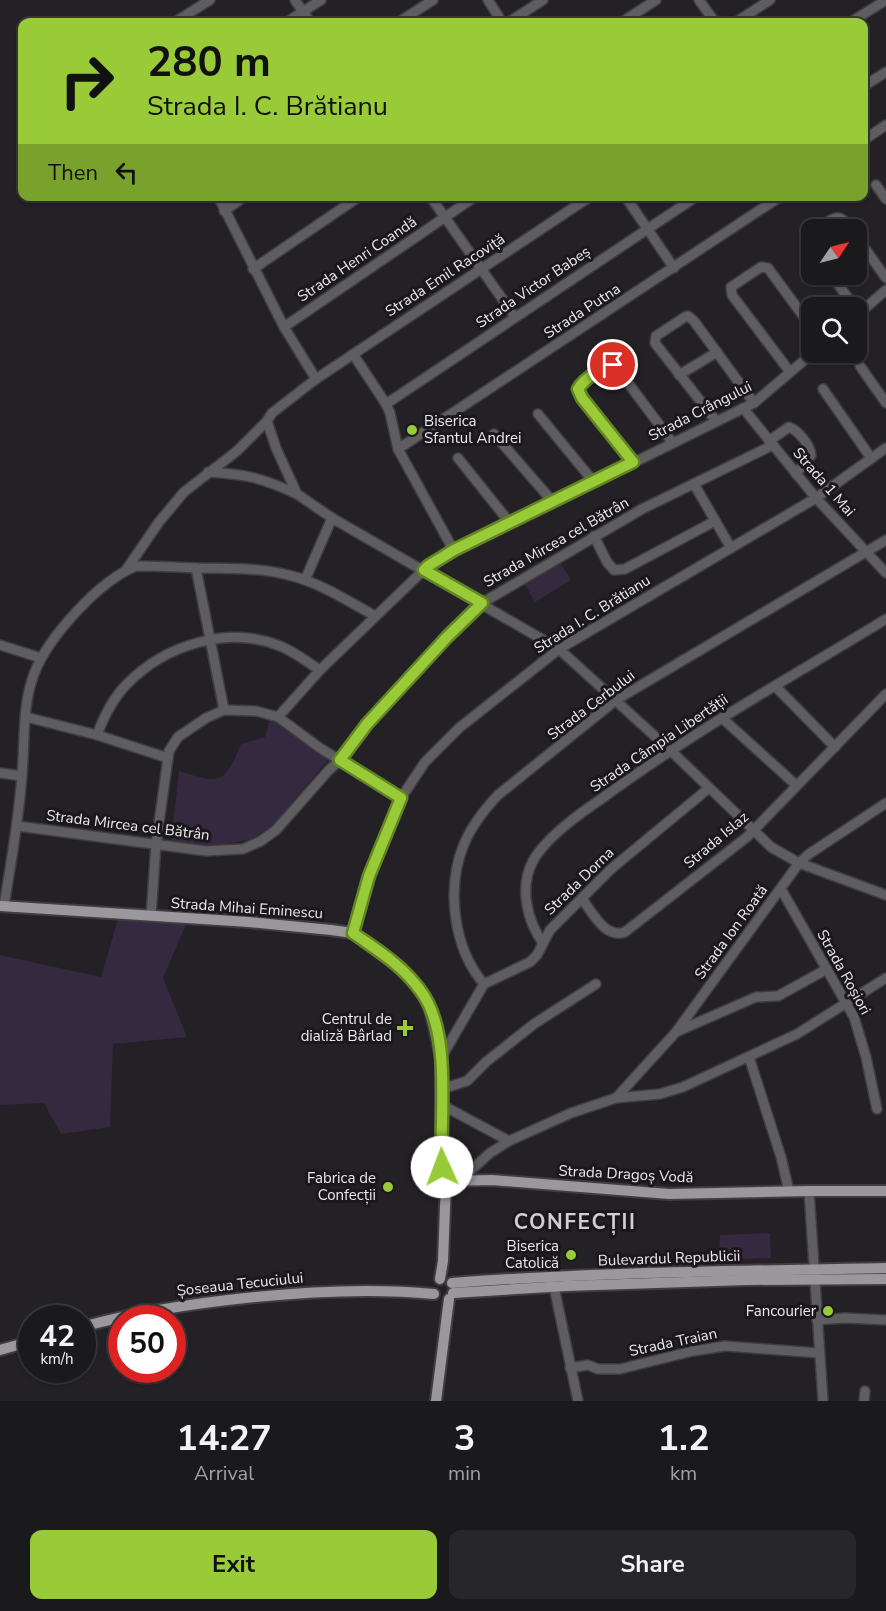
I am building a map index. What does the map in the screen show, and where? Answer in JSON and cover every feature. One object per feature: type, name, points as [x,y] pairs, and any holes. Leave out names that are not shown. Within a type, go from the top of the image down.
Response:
[{"type":"main road","name":"Strada Mihai Eminescu","points":[[2,906],[305,926],[353,933],[394,962],[422,992],[434,1022],[441,1058],[441,1149],[446,1181]]},
{"type":"main road","name":"Strada Dragoș Vodă","points":[[446,1181],[503,1180],[669,1194],[886,1191]]},
{"type":"main road","points":[[436,1401],[445,1315],[443,1262],[446,1181]]},
{"type":"main road","name":"Bulevardul Republicii","points":[[814,1274],[886,1268]]},
{"type":"main road","name":"Bulevardul Republicii","points":[[444,1289],[671,1271],[814,1274],[886,1279]]},
{"type":"main road","name":"Șoseaua Tecuciului","points":[[96,1323],[136,1312],[190,1303],[320,1290],[444,1289]]},
{"type":"main road","points":[[0,1350],[18,1345]]},
{"type":"street","points":[[181,18],[210,0]]},
{"type":"street","points":[[295,0],[307,18]]},
{"type":"street","points":[[293,18],[321,0]]},
{"type":"street","points":[[405,18],[433,0]]},
{"type":"street","points":[[488,0],[499,18]]},
{"type":"street","points":[[515,18],[543,0]]},
{"type":"street","points":[[628,18],[656,0]]},
{"type":"street","points":[[699,0],[713,18]]},
{"type":"street","points":[[742,18],[770,0]]},
{"type":"street","points":[[857,18],[886,0]]},
{"type":"street","points":[[868,83],[886,72]]},
{"type":"street","points":[[868,137],[886,125]]},
{"type":"street","points":[[876,185],[886,199]]},
{"type":"street","points":[[220,201],[284,327],[316,379]]},
{"type":"street","points":[[224,210],[238,201]]},
{"type":"street","points":[[253,269],[353,201]]},
{"type":"street","points":[[434,201],[515,317]]},
{"type":"street","name":"Strada Henri Coandă","points":[[284,327],[469,201]]},
{"type":"street","name":"Strada Emil Racoviță","points":[[126,570],[178,499],[208,472],[237,451],[272,413],[316,379],[584,201]]},
{"type":"street","points":[[628,201],[674,268]]},
{"type":"street","name":"Strada Victor Babeș","points":[[386,404],[689,201]]},
{"type":"street","name":"Strada Putna","points":[[398,449],[774,201]]},
{"type":"street","points":[[867,251],[886,278]]},
{"type":"street","points":[[790,372],[735,300],[730,292],[731,287],[761,267],[768,268],[801,313]]},
{"type":"street","points":[[867,304],[886,290]]},
{"type":"street","points":[[716,421],[679,375],[655,339],[659,333],[685,317],[688,316],[694,321],[754,403]]},
{"type":"street","points":[[679,375],[717,352]]},
{"type":"street","points":[[353,354],[386,404],[398,449],[454,550]]},
{"type":"street","name":"Strada Crângului","points":[[278,717],[320,670],[438,559],[754,403],[801,363]]},
{"type":"street","points":[[633,462],[593,412],[578,389],[606,366],[616,367],[673,443]]},
{"type":"street","points":[[860,366],[886,403]]},
{"type":"street","points":[[823,389],[871,459]]},
{"type":"street","name":"Strada 1 Mai","points":[[743,408],[816,498],[886,573]]},
{"type":"street","points":[[538,414],[593,481]]},
{"type":"street","points":[[267,421],[273,442],[297,494]]},
{"type":"street","name":"Strada Mircea cel Bătrân","points":[[18,826],[206,851],[243,849],[261,841],[276,830],[340,760],[367,724],[447,637],[482,603],[642,509],[771,443],[789,427],[798,433],[810,449],[811,455],[796,474]]},
{"type":"street","points":[[494,434],[553,502]]},
{"type":"street","name":"Strada I. C. Brătianu","points":[[353,933],[373,865],[401,798],[417,772],[453,734],[559,649],[816,498],[886,448]]},
{"type":"street","points":[[458,458],[510,523]]},
{"type":"street","points":[[208,472],[264,479],[297,494],[332,518],[559,649],[670,750],[771,847],[799,863],[886,895]]},
{"type":"street","points":[[694,484],[731,548]]},
{"type":"street","points":[[305,580],[332,518]]},
{"type":"street","points":[[594,536],[611,567],[619,570],[625,569],[715,521]]},
{"type":"street","name":"Strada Cerbului","points":[[484,984],[474,973],[467,959],[460,936],[455,912],[456,878],[464,844],[481,814],[498,795],[616,700],[886,540]]},
{"type":"street","points":[[2,906],[18,826],[30,686],[41,658],[78,609],[98,590],[126,570],[136,566],[260,570],[288,574],[305,580],[375,616]]},
{"type":"street","points":[[196,568],[224,710]]},
{"type":"street","name":"Strada Câmpia Libertății","points":[[543,943],[534,931],[526,904],[527,886],[533,861],[557,834],[579,815],[670,750],[886,619]]},
{"type":"street","points":[[97,735],[113,701],[138,674],[153,662],[187,645],[224,638],[246,639],[272,644],[300,657],[320,670]]},
{"type":"street","points":[[0,645],[41,658]]},
{"type":"street","points":[[775,686],[835,747]]},
{"type":"street","name":"Strada Islaz","points":[[582,899],[609,932],[618,935],[625,932],[753,830],[886,693]]},
{"type":"street","points":[[151,916],[156,844],[168,758],[173,743],[178,737],[206,718],[224,710],[256,711],[278,717],[340,760],[401,798]]},
{"type":"street","points":[[26,717],[97,735],[168,758]]},
{"type":"street","points":[[722,718],[796,785]]},
{"type":"street","points":[[0,773],[22,776]]},
{"type":"street","name":"Strada Dorna","points":[[484,984],[530,962],[537,955],[550,930],[611,868],[709,788]]},
{"type":"street","name":"Strada Ion Roată","points":[[616,1098],[675,1032],[799,863],[886,803]]},
{"type":"street","name":"Strada Roșiori","points":[[781,889],[848,1003],[859,1031],[877,1109]]},
{"type":"street","points":[[675,1032],[756,997],[778,996],[827,969]]},
{"type":"street","points":[[461,1179],[509,1141],[571,1113],[616,1098],[669,1092],[797,1034],[886,978]]},
{"type":"street","points":[[441,1058],[484,984]]},
{"type":"street","points":[[442,1089],[467,1081],[486,1062],[534,1024],[596,984]]},
{"type":"street","points":[[749,1057],[781,1157],[789,1191]]},
{"type":"street","points":[[442,1105],[509,1141]]},
{"type":"street","points":[[809,1191],[823,1401]]},
{"type":"street","points":[[553,1281],[578,1401]]},
{"type":"street","points":[[817,1320],[844,1318],[886,1320]]},
{"type":"street","name":"Strada Traian","points":[[570,1368],[588,1365],[598,1369],[620,1369],[693,1351],[725,1346],[819,1353]]},
{"type":"street","points":[[864,1401],[865,1391]]},
{"type":"shaded area","points":[[560,562],[571,580],[535,602],[524,583]]},
{"type":"shaded area","points":[[270,719],[328,760],[273,825],[252,839],[209,847],[171,842],[179,771],[204,778],[219,778],[230,767],[241,744],[265,737]]},
{"type":"shaded area","points":[[119,916],[187,922],[163,978],[187,1037],[113,1044],[110,1127],[61,1134],[44,1103],[0,1105],[0,955],[101,977]]},
{"type":"shaded area","points":[[770,1233],[771,1258],[719,1260],[720,1235]]},
{"type":"place","name":"Biserica Sfantul Andrei","points":[[412,430]]},
{"type":"place","name":"Centrul de dializă Bârlad","points":[[405,1028]]},
{"type":"place","name":"Fabrica de Confecții","points":[[388,1187]]},
{"type":"place","name":"Biserica Catolică","points":[[571,1255]]},
{"type":"place","name":"Fancourier","points":[[828,1311]]},
{"type":"district","name":"CONFECȚII","points":[[575,1222]]},
{"type":"route","points":[[442,1167],[441,1058],[429,1005],[422,992],[401,968],[353,933],[364,890],[401,798],[340,760],[367,724],[447,637],[482,603],[424,570],[454,550],[633,462],[582,398],[578,389],[580,385],[606,366],[613,365]]}]
